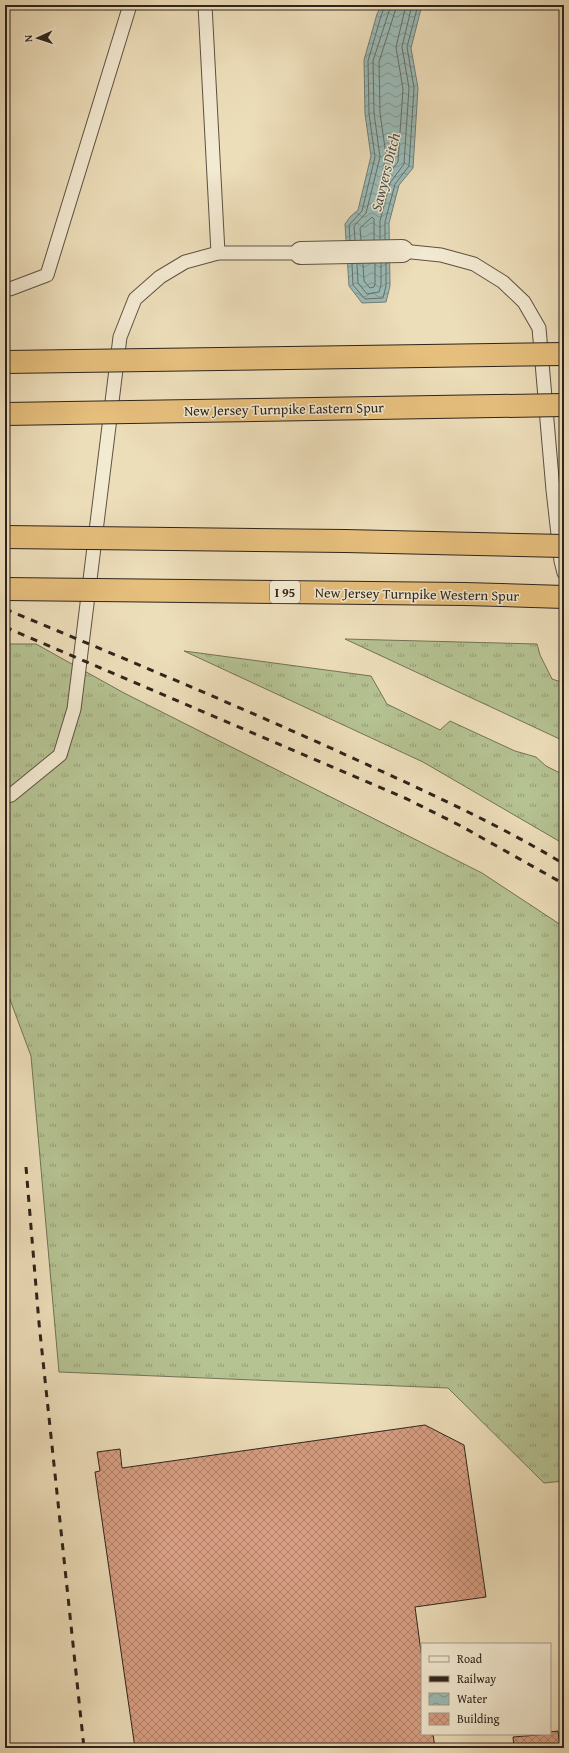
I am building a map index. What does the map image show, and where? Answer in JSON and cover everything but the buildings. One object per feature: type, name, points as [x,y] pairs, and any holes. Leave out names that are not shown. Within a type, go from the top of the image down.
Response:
[{"type":"highway","points":[[5,362],[564,354]]},
{"type":"highway","name":"New Jersey Turnpike Eastern Spur","points":[[5,414],[564,405]]},
{"type":"highway","points":[[5,537],[352,541],[564,546]]},
{"type":"highway","name":"New Jersey Turnpike Western Spur","points":[[5,588],[465,594],[564,598]]},
{"type":"street","points":[[301,253],[402,251]]},
{"type":"lane","points":[[5,289],[10,289],[47,275],[130,5]]},
{"type":"lane","points":[[205,5],[218,253]]},
{"type":"lane","points":[[402,251],[441,254],[474,264],[503,282],[524,302],[539,328],[556,514],[561,561],[564,573]]},
{"type":"lane","points":[[5,796],[11,795],[60,755],[74,709],[120,337],[135,299],[160,277],[185,262],[218,253],[301,253]]},
{"type":"green space","points":[[345,639],[537,644],[540,655],[552,679],[564,683],[564,741]]},
{"type":"green space","points":[[5,644],[36,644],[124,693],[482,873],[564,927],[564,1481],[544,1483],[448,1388],[59,1372],[31,1056],[5,986]]},
{"type":"green space","points":[[184,651],[371,676],[387,704],[440,730],[450,721],[515,751],[536,757],[546,766],[564,775],[564,844],[423,762]]},
{"type":"water","name":"Sawyers Ditch","points":[[382,5],[422,5],[411,48],[418,88],[413,168],[399,185],[389,223],[390,286],[386,302],[362,303],[349,286],[345,224],[358,210],[371,156],[365,114],[364,60],[377,14]]},
{"type":"railway","points":[[5,609],[226,702],[436,796],[514,835],[564,864]]},
{"type":"railway","points":[[5,627],[407,799],[461,826],[564,884]]},
{"type":"railway","points":[[26,1167],[39,1323],[84,1748]]}]
